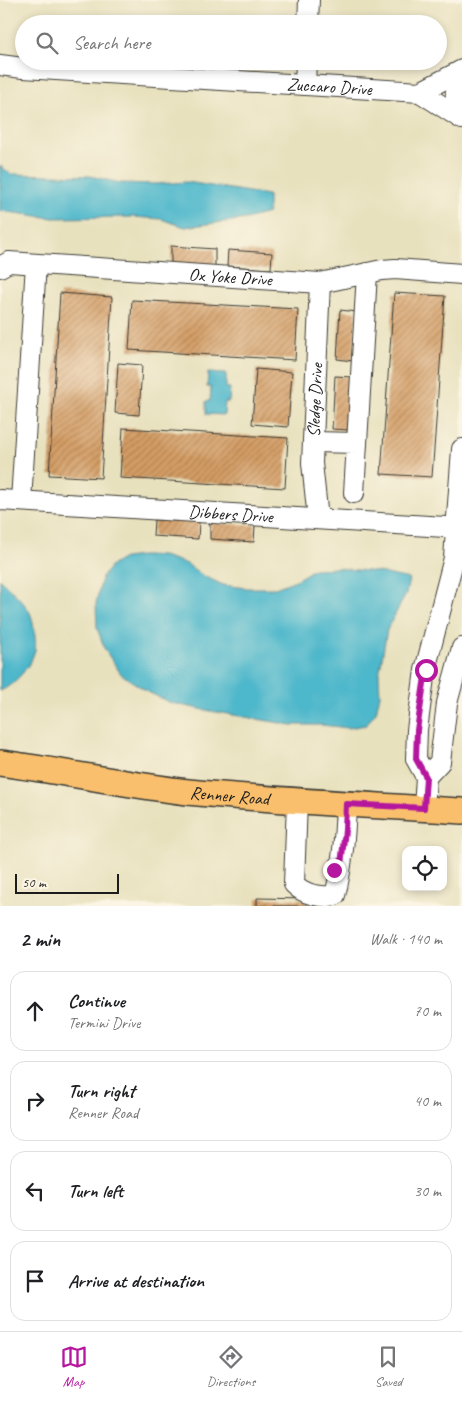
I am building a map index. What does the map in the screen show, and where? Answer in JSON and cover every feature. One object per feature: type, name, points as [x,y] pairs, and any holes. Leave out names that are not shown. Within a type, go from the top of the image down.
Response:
[{"type":"main road","name":"Renner Road","points":[[0,763],[139,786],[220,795],[462,810]]},
{"type":"street","points":[[309,15],[310,0]]},
{"type":"street","name":"Zuccaro Drive","points":[[0,65],[15,67]]},
{"type":"street","name":"Zuccaro Drive","points":[[56,70],[420,92],[462,117]]},
{"type":"street","points":[[305,85],[306,70]]},
{"type":"street","points":[[420,92],[462,71]]},
{"type":"street","points":[[462,71],[456,94],[458,108],[462,117]]},
{"type":"street","name":"Ox Yoke Drive","points":[[0,267],[9,262],[320,283],[395,269],[462,274]]},
{"type":"street","points":[[21,501],[36,264]]},
{"type":"street","points":[[354,493],[367,273]]},
{"type":"street","name":"Sledge Drive","points":[[318,519],[312,463],[320,283]]},
{"type":"street","points":[[313,442],[357,443]]},
{"type":"street","points":[[424,808],[426,777],[416,759],[417,730],[426,670],[454,558],[459,527],[462,450]]},
{"type":"street","name":"Dibbers Drive","points":[[0,500],[459,527]]},
{"type":"street","points":[[426,777],[440,762],[447,703],[462,648]]},
{"type":"street","points":[[297,800],[294,884],[300,890],[326,897],[335,895],[341,865],[346,804]]},
{"type":"water","points":[[0,166],[11,174],[90,176],[120,183],[155,184],[187,182],[268,195],[268,213],[246,219],[185,227],[161,219],[133,217],[53,218],[0,211]]},
{"type":"water","points":[[208,373],[226,374],[226,388],[230,388],[229,402],[225,402],[224,415],[206,414],[206,401],[210,401],[211,387],[207,387]]},
{"type":"water","points":[[163,556],[187,564],[202,575],[223,585],[246,588],[275,588],[296,580],[314,569],[337,568],[378,572],[409,579],[406,594],[387,630],[379,675],[380,695],[376,712],[366,725],[348,728],[322,725],[292,725],[171,703],[148,692],[121,674],[105,650],[97,628],[96,603],[102,577],[112,565],[124,558]]},
{"type":"water","points":[[0,579],[29,611],[33,622],[36,643],[30,662],[17,680],[0,691]]},
{"type":"building","points":[[171,246],[215,249],[215,266],[171,263]]},
{"type":"building","points":[[228,250],[272,253],[271,269],[227,266]]},
{"type":"building","points":[[60,293],[112,297],[101,478],[49,475]]},
{"type":"building","points":[[394,293],[445,296],[432,477],[381,474]]},
{"type":"building","points":[[132,300],[298,309],[295,360],[129,350]]},
{"type":"building","points":[[340,310],[357,312],[353,361],[337,359]]},
{"type":"building","points":[[118,363],[142,365],[139,415],[115,413]]},
{"type":"building","points":[[256,369],[292,372],[288,427],[252,424]]},
{"type":"building","points":[[335,376],[352,377],[349,430],[332,429]]},
{"type":"building","points":[[123,428],[288,438],[285,488],[120,478]]},
{"type":"building","points":[[154,520],[199,522],[198,539],[153,536]]},
{"type":"building","points":[[210,523],[255,525],[254,542],[210,539]]},
{"type":"building","points":[[257,898],[306,899],[306,906],[257,906]]},
{"type":"route","points":[[334,870],[341,865],[346,804],[424,808],[426,777],[416,759],[417,730],[426,670]]}]
